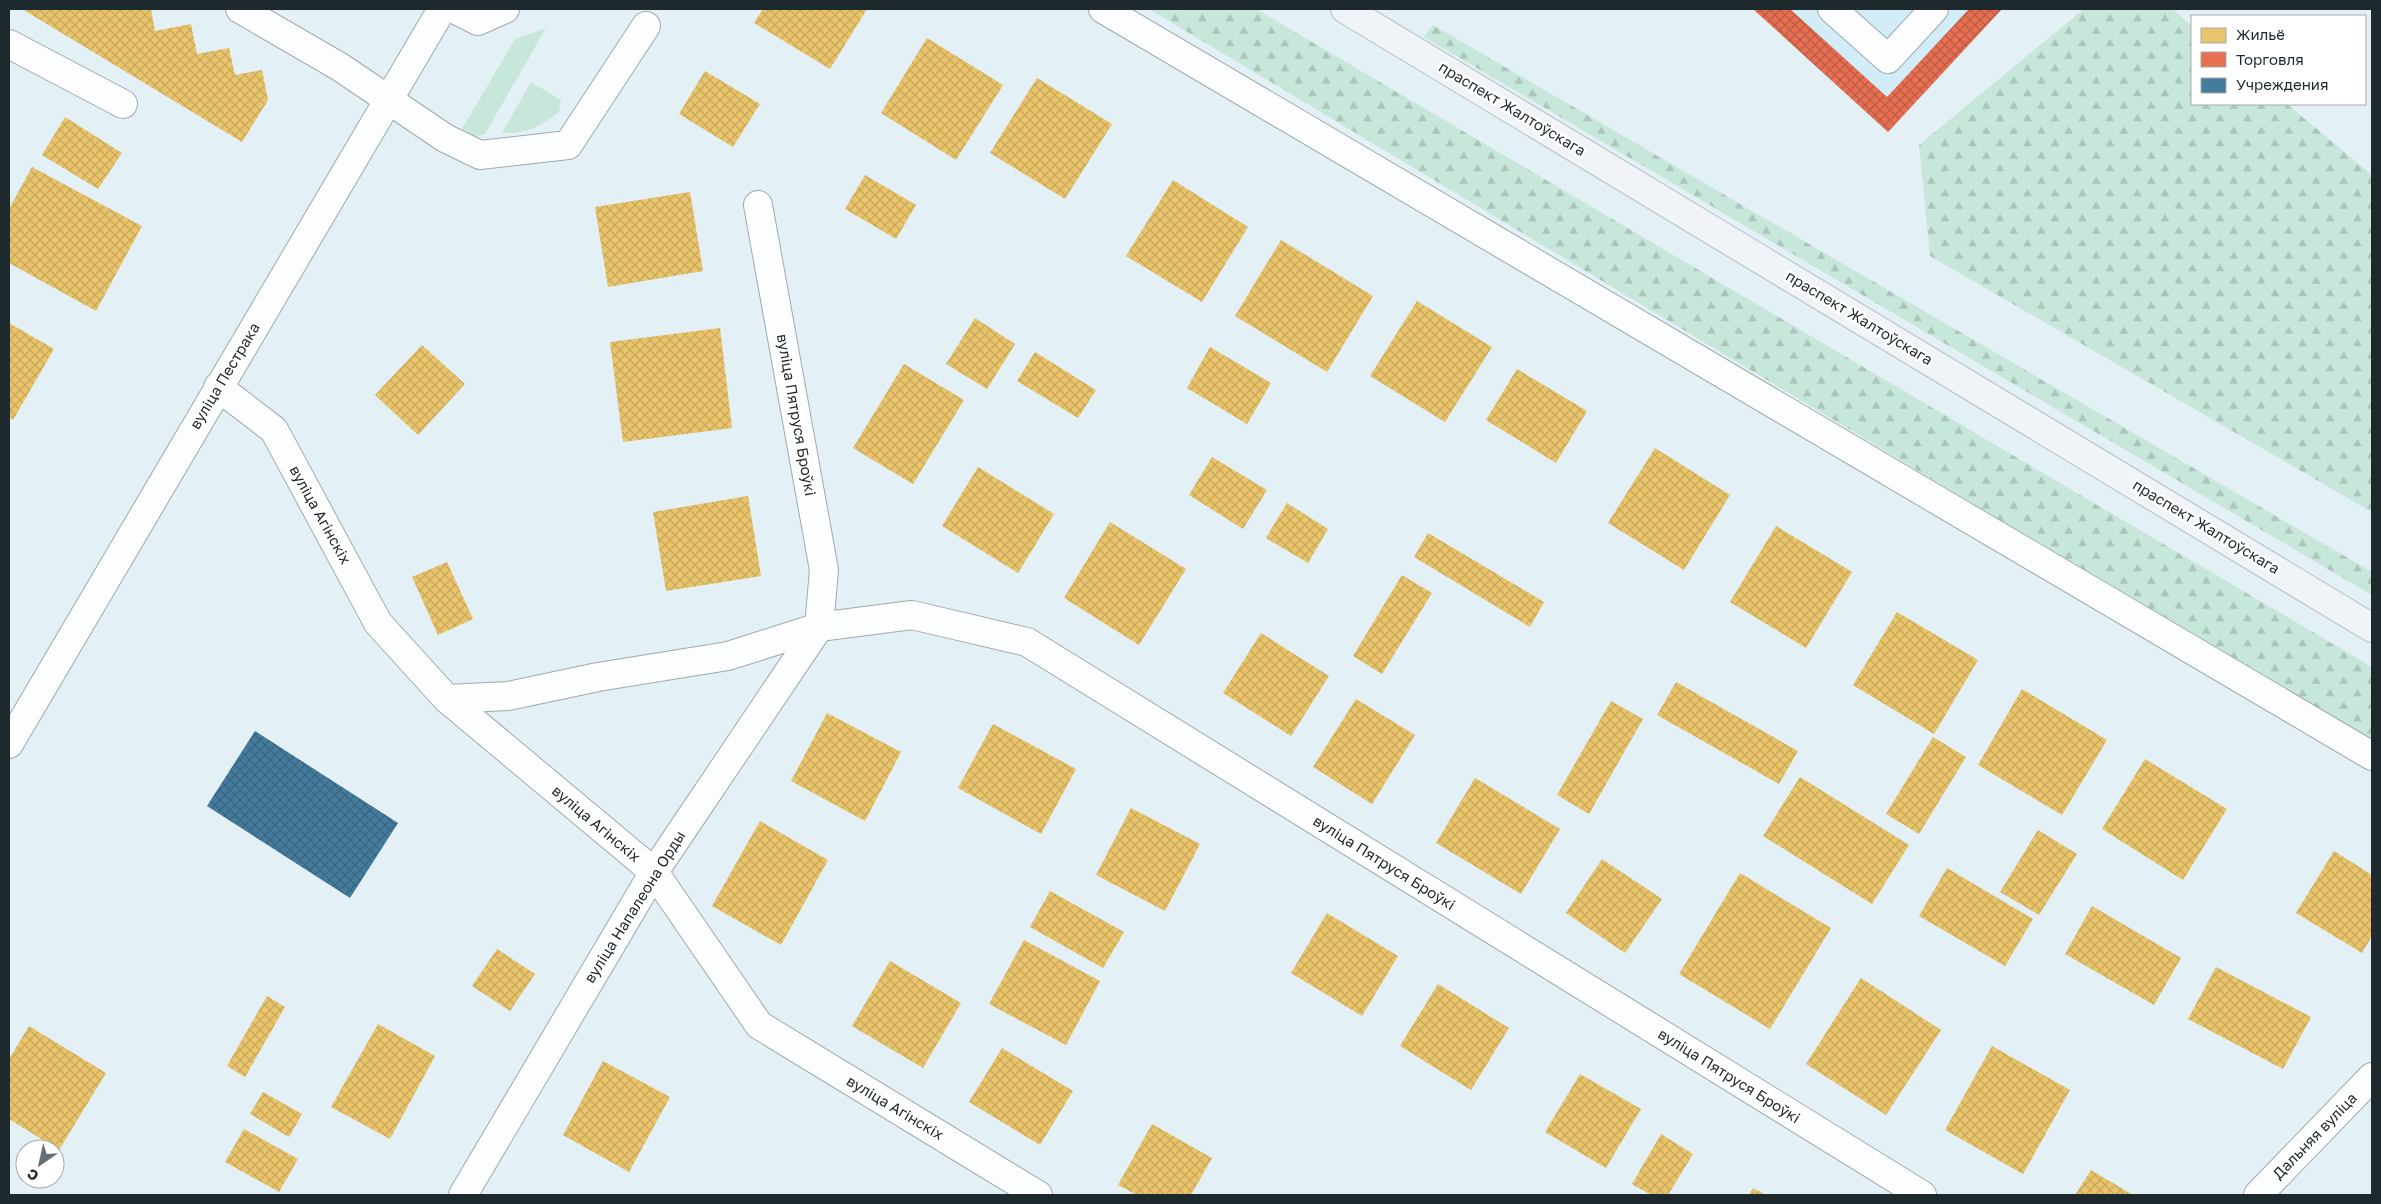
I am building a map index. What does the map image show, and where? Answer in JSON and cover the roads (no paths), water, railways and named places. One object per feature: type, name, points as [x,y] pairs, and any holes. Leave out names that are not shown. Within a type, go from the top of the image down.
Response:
[{"type":"main road","name":"праспект Жалтоўскага","points":[[1346,9],[2372,628]]},
{"type":"street","points":[[240,9],[340,66],[445,138],[480,155],[568,145],[646,26]]},
{"type":"street","name":"вуліца Пестрака","points":[[9,744],[442,9]]},
{"type":"street","points":[[454,9],[478,21],[504,9]]},
{"type":"street","points":[[1103,9],[2372,756]]},
{"type":"street","points":[[1832,9],[1888,59],[1934,9]]},
{"type":"street","points":[[9,44],[122,104]]},
{"type":"street","name":"вуліца Пятруся Броўкі","points":[[758,205],[824,570],[819,626]]},
{"type":"street","name":"вуліца Агінскіх","points":[[218,387],[274,430],[378,623],[447,699],[654,872],[759,1025],[1038,1195]]},
{"type":"street","name":"вуліца Пятруся Броўкі","points":[[447,699],[508,696],[598,678],[728,656],[819,626],[912,616],[1027,642],[1922,1195]]},
{"type":"street","name":"вуліца Напалеона Орды","points":[[463,1195],[654,872],[819,626]]},
{"type":"street","name":"Дальняя вуліца","points":[[2258,1195],[2372,1077]]}]
